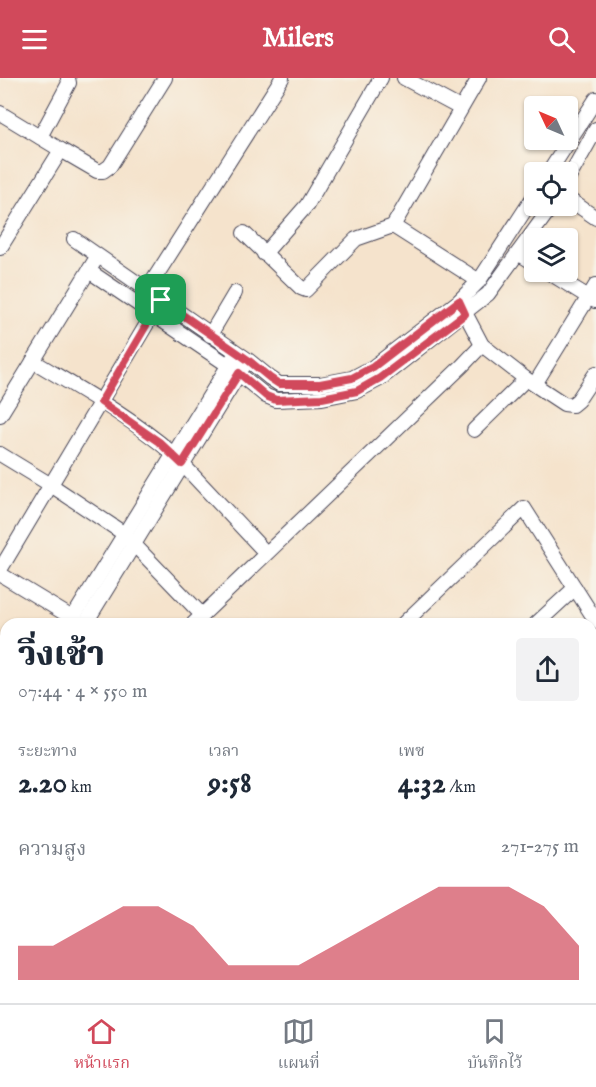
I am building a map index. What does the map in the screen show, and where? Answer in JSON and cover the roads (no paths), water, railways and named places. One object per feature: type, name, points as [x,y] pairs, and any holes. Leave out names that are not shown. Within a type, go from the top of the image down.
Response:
[{"type":"street","points":[[40,137],[69,82],[68,78]]},
{"type":"street","points":[[0,113],[97,171],[103,171],[110,166],[165,78]]},
{"type":"street","points":[[147,290],[282,78]]},
{"type":"street","points":[[264,254],[307,206],[381,78]]},
{"type":"street","points":[[404,78],[460,108]]},
{"type":"street","points":[[244,233],[264,254],[306,290],[356,239],[393,226],[479,78]]},
{"type":"street","points":[[555,162],[596,99]]},
{"type":"street","points":[[578,162],[596,129]]},
{"type":"street","points":[[0,248],[4,232],[61,150]]},
{"type":"street","points":[[578,206],[596,218]]},
{"type":"street","points":[[89,271],[234,369],[266,396],[276,400],[322,398],[357,391],[380,378],[462,307],[524,211]]},
{"type":"street","points":[[74,239],[279,384],[320,384],[352,378],[373,367],[462,307],[488,294],[545,216]]},
{"type":"street","points":[[393,226],[479,281]]},
{"type":"street","points":[[518,253],[524,257]]},
{"type":"street","points":[[0,415],[98,255]]},
{"type":"street","points":[[474,430],[531,382],[594,294],[569,282]]},
{"type":"street","points":[[210,335],[235,293]]},
{"type":"street","points":[[71,618],[0,572],[161,300]]},
{"type":"street","points":[[462,307],[482,345],[564,404],[572,405],[578,400],[596,372]]},
{"type":"street","points":[[200,618],[482,345]]},
{"type":"street","points":[[79,618],[242,357]]},
{"type":"street","points":[[33,361],[101,402],[159,442],[266,553]]},
{"type":"street","points":[[0,454],[51,485],[128,538],[196,618]]},
{"type":"street","points":[[409,618],[525,508],[594,618]]},
{"type":"street","points":[[542,618],[575,588]]}]
